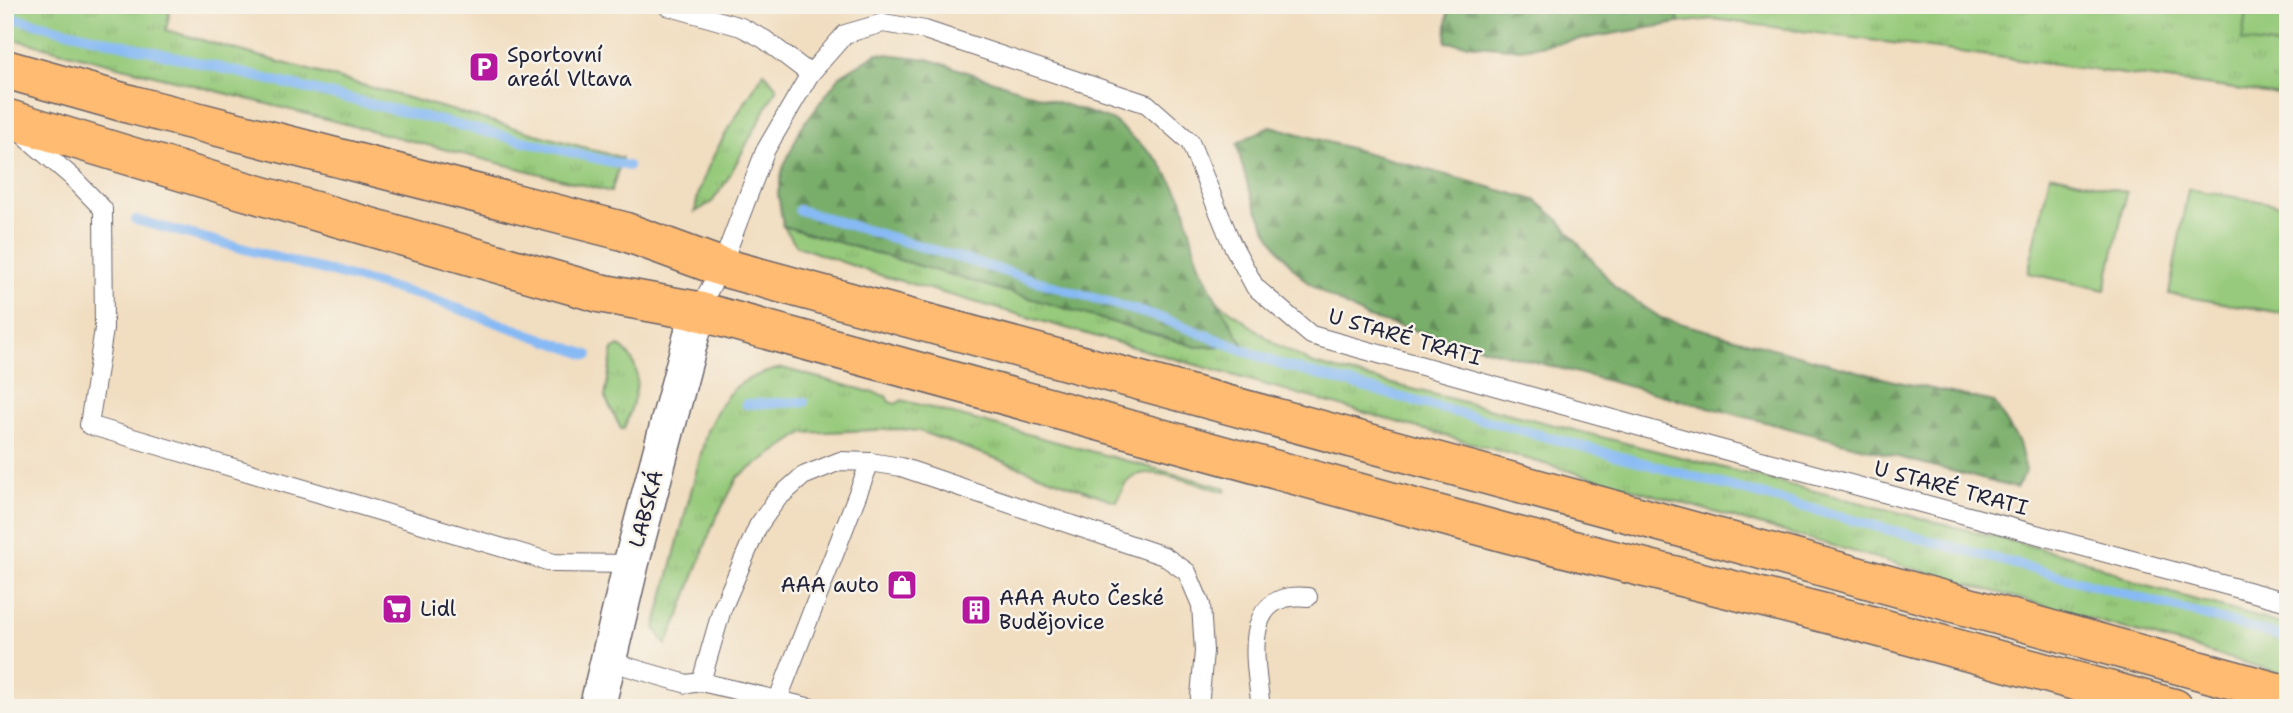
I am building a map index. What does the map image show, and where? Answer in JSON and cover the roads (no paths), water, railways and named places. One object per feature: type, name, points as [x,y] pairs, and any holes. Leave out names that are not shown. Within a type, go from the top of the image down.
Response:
[{"type":"main road","points":[[5,69],[133,105],[623,231],[721,267],[1670,524],[2288,695]]},
{"type":"main road","points":[[5,118],[599,293],[698,311],[1506,533],[1848,619],[2174,708]]},
{"type":"street","name":"LABSKÁ","points":[[597,708],[631,564],[698,311]]},
{"type":"lane","points":[[667,6],[740,27],[764,39],[810,74]]},
{"type":"lane","name":"U STARÉ TRATI","points":[[698,311],[721,267],[765,151],[810,74],[845,34],[883,23],[925,30],[1147,104],[1190,142],[1231,242],[1255,287],[1311,335],[1709,446],[2288,602]]},
{"type":"lane","points":[[5,118],[72,177],[103,209],[104,329],[89,425],[554,563],[631,564]]},
{"type":"lane","points":[[701,682],[722,609],[758,526],[776,499],[803,476],[841,461],[870,462],[901,467],[1164,556],[1187,572],[1201,605],[1204,651],[1199,708]]},
{"type":"lane","points":[[778,699],[870,462]]},
{"type":"lane","points":[[1261,708],[1256,663],[1256,629],[1262,616],[1275,601],[1290,595],[1308,597]]},
{"type":"lane","points":[[608,661],[687,684],[701,682],[812,708]]},
{"type":"waterway","points":[[5,16],[628,166]]},
{"type":"waterway","points":[[799,210],[1164,319],[1282,365],[2288,638]]},
{"type":"waterway","points":[[136,220],[425,297],[588,355]]},
{"type":"waterway","points":[[746,404],[804,402]]},
{"type":"place","name":"Sportovní areál Vltava","points":[[484,67]]},
{"type":"place","name":"AAA auto","points":[[902,585]]},
{"type":"place","name":"Lidl","points":[[397,609]]},
{"type":"place","name":"AAA Auto České Budějovice","points":[[976,610]]}]
